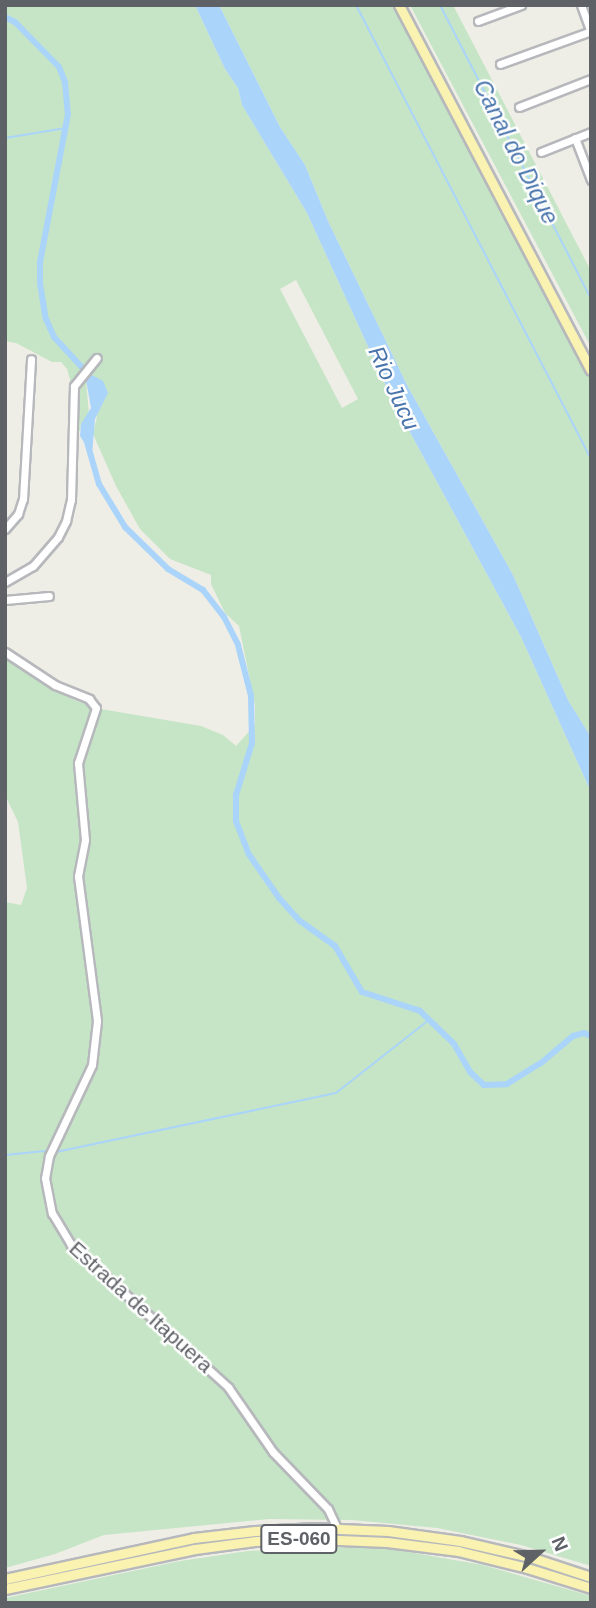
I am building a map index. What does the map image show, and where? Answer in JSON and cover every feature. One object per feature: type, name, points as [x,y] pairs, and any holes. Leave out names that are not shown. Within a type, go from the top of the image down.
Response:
[{"type":"main road","points":[[399,5],[591,370]]},
{"type":"main road","name":"ES-060","points":[[5,1579],[204,1537],[275,1529],[337,1528],[388,1531],[460,1541],[530,1557],[591,1577]]},
{"type":"main road","name":"ES-060","points":[[5,1589],[195,1549],[316,1539],[398,1543],[458,1551],[527,1567],[591,1588]]},
{"type":"street","points":[[478,21],[521,5]]},
{"type":"street","points":[[500,64],[591,31],[581,5]]},
{"type":"street","points":[[519,107],[591,79]]},
{"type":"street","points":[[541,152],[591,132]]},
{"type":"street","points":[[575,138],[591,180]]},
{"type":"street","points":[[5,582],[33,566],[53,544],[66,522],[71,500],[74,391],[84,370],[97,358]]},
{"type":"street","points":[[5,529],[18,514],[23,499],[31,359]]},
{"type":"street","points":[[5,600],[49,596]]},
{"type":"street","name":"Estrada de Itapuera","points":[[5,652],[55,685],[89,699],[96,708],[78,763],[85,840],[78,876],[97,1021],[92,1065],[49,1156],[45,1178],[52,1213],[71,1245],[228,1387],[273,1452],[328,1508],[337,1528]]},
{"type":"green space","points":[[5,5],[195,5],[225,69],[238,88],[242,105],[307,213],[392,399],[521,637],[591,792],[591,1566],[521,1545],[437,1528],[352,1520],[269,1519],[104,1535],[55,1554],[5,1568],[5,902],[21,905],[27,888],[18,822],[5,795],[5,656],[74,700],[101,709],[201,726],[223,735],[236,746],[255,725],[255,705],[239,626],[225,613],[211,584],[211,575],[170,559],[140,529],[116,486],[93,434],[97,416],[86,380],[89,415],[81,424],[80,431],[70,435],[73,391],[67,369],[61,362],[52,362],[16,343],[5,341]],"holes":[[[296,280],[358,399],[342,408],[280,289]]]},
{"type":"green space","points":[[219,5],[398,5],[591,370],[591,737],[569,702],[513,575],[407,385],[328,221],[305,165],[280,127]]},
{"type":"green space","points":[[410,5],[453,5],[591,271],[591,347]]},
{"type":"green space","points":[[296,1532],[388,1534],[459,1545],[539,1564],[591,1581],[591,1585],[458,1548],[388,1538],[327,1534],[265,1536],[205,1543],[5,1586],[5,1582],[204,1540]]},
{"type":"green space","points":[[333,1547],[391,1549],[483,1565],[591,1596],[591,1603],[5,1603],[5,1598],[180,1561],[248,1551]]},
{"type":"water","name":"Rio Jucu","points":[[195,5],[219,5],[280,127],[305,165],[328,221],[407,385],[513,575],[569,702],[591,737],[591,792],[521,637],[392,399],[307,213],[242,105],[238,88],[225,69]]},
{"type":"water","points":[[88,373],[103,381],[108,393],[95,419],[92,455],[80,436],[81,424],[91,408],[86,380]]},
{"type":"waterway","points":[[356,5],[591,459]]},
{"type":"waterway","name":"Canal do Dique","points":[[440,5],[591,299]]},
{"type":"waterway","points":[[5,17],[15,22],[59,67],[65,82],[68,114],[40,262],[40,283],[46,319],[54,337],[88,374]]},
{"type":"waterway","points":[[5,138],[66,128]]},
{"type":"waterway","points":[[87,442],[99,484],[125,527],[168,569],[203,590],[224,617],[238,645],[251,696],[252,743],[236,795],[236,821],[248,853],[279,898],[300,921],[335,946],[362,992],[420,1011],[454,1044],[470,1072],[484,1085],[507,1084],[541,1063],[573,1036],[584,1033],[591,1036]]},
{"type":"waterway","points":[[56,1152],[336,1093],[430,1019]]},
{"type":"waterway","points":[[5,1155],[45,1151]]}]
